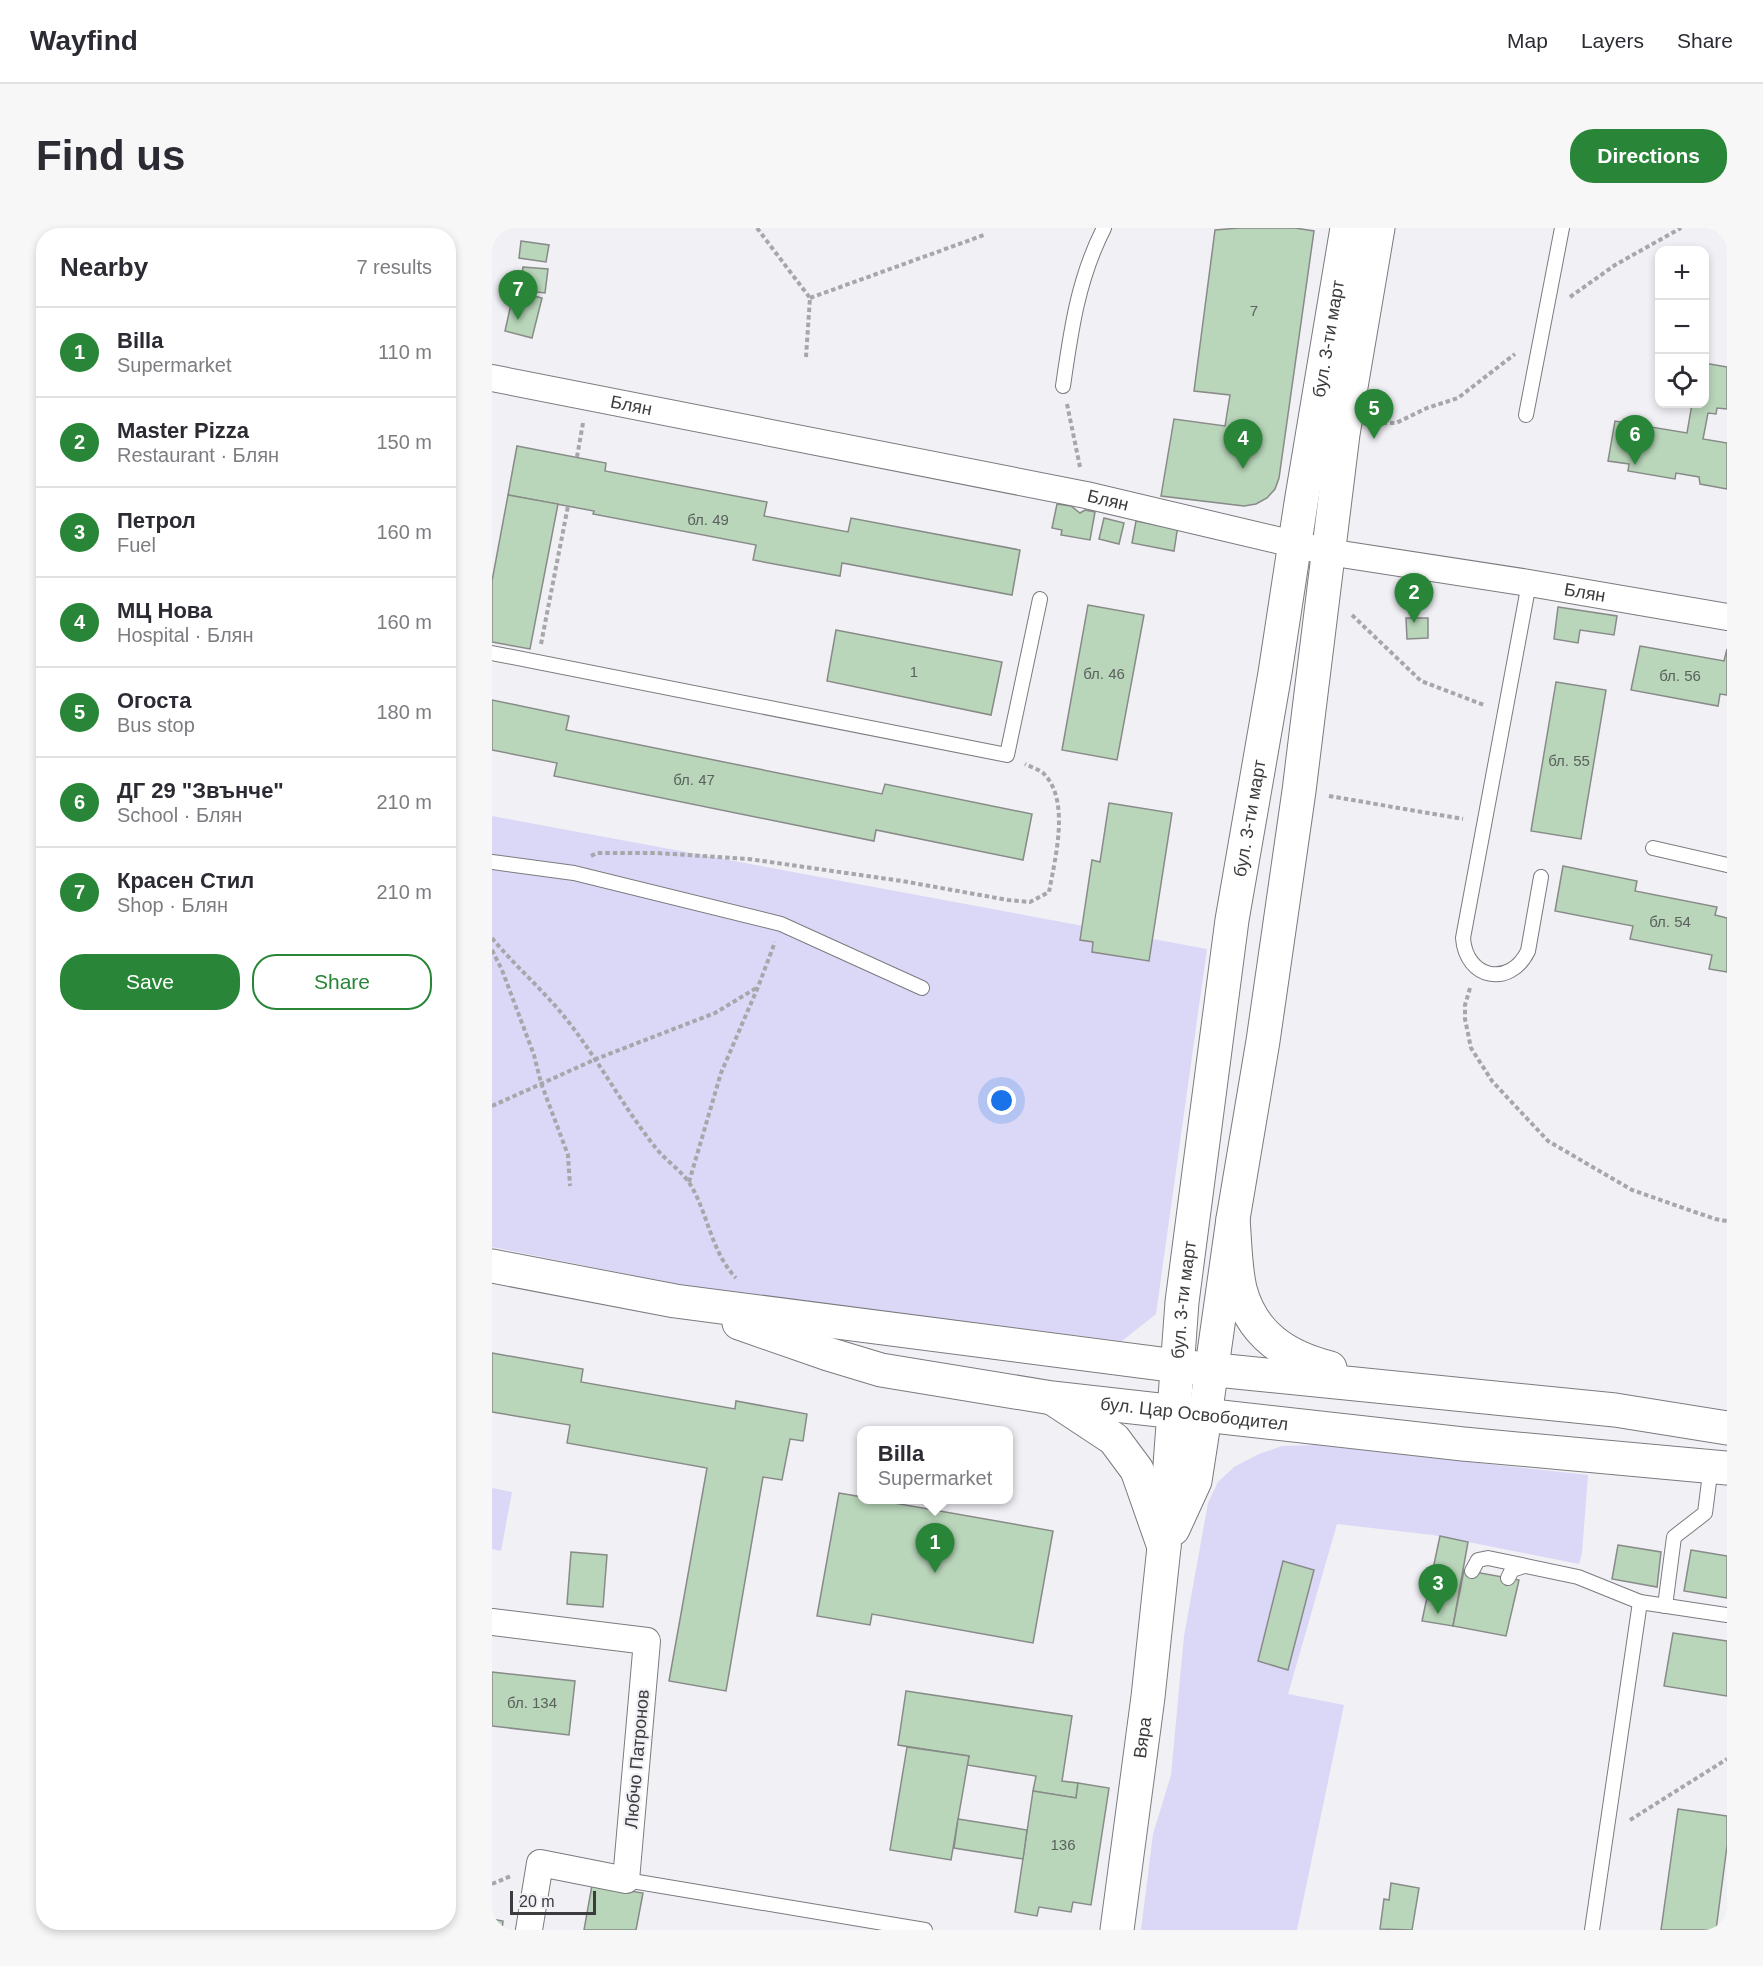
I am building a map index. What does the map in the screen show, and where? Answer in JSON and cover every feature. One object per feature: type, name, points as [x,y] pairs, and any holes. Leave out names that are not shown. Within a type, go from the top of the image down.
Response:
[{"type":"street","name":"бул. 3-ти март","points":[[1190,1414],[1177,1366],[1182,1302],[1232,920],[1275,673],[1294,543],[1347,228]]},
{"type":"street","name":"бул. 3-ти март","points":[[1211,1368],[1263,1041],[1299,791],[1343,434],[1378,228]]},
{"type":"street","name":"Блян","points":[[492,378],[1086,495],[1328,552],[1727,617]]},
{"type":"street","points":[[1233,1219],[1240,1288],[1248,1311],[1271,1342],[1291,1356],[1317,1365],[1416,1388]]},
{"type":"street","name":"бул. Цар Освободител","points":[[492,1266],[675,1301],[1177,1366],[1416,1388],[1614,1410],[1727,1428]]},
{"type":"street","name":"бул. Цар Освободител","points":[[675,1301],[881,1370],[1052,1398],[1462,1444],[1719,1467]]},
{"type":"street","name":"Вяра","points":[[1117,1930],[1148,1697],[1164,1547],[1190,1414],[1211,1368]]},
{"type":"street","points":[[1052,1398],[1114,1440],[1137,1470],[1164,1547]]},
{"type":"street","name":"Любчо Патронов","points":[[492,1622],[647,1641],[626,1880]]},
{"type":"street","points":[[528,1930],[540,1863],[626,1880]]},
{"type":"lane","points":[[1063,386],[1073,319],[1090,255],[1104,228]]},
{"type":"lane","points":[[1526,415],[1562,228]]},
{"type":"lane","points":[[1529,583],[1463,938],[1464,949],[1475,968],[1496,975],[1507,973],[1524,960],[1528,951],[1541,877]]},
{"type":"lane","points":[[492,653],[1007,755],[1040,599]]},
{"type":"lane","points":[[1653,848],[1727,865]]},
{"type":"lane","points":[[492,862],[574,873],[781,924],[922,988]]},
{"type":"lane","points":[[1665,1606],[1674,1537],[1705,1513],[1719,1467]]},
{"type":"lane","points":[[1472,1571],[1478,1560],[1488,1558],[1578,1577],[1640,1602],[1727,1615]]},
{"type":"lane","points":[[1508,1578],[1512,1570],[1524,1566]]},
{"type":"lane","points":[[1592,1930],[1640,1602]]},
{"type":"lane","points":[[626,1880],[925,1930]]},
{"type":"path","points":[[757,228],[810,298],[806,357]]},
{"type":"path","points":[[810,298],[984,235]]},
{"type":"path","points":[[1063,386],[1086,495]]},
{"type":"path","points":[[577,457],[589,397]]},
{"type":"path","points":[[538,662],[568,506]]},
{"type":"path","points":[[1324,588],[1421,681],[1505,712]]},
{"type":"path","points":[[574,873],[581,861],[597,853],[656,853],[749,859],[1030,902],[1049,892],[1058,836],[1058,796],[1045,773],[1007,755]]},
{"type":"path","points":[[1299,791],[1485,823]]},
{"type":"path","points":[[689,1182],[721,1073],[758,987],[781,924]]},
{"type":"path","points":[[492,938],[506,956],[562,1014],[596,1059],[656,1148],[689,1182],[704,1213],[715,1245],[731,1273],[738,1280]]},
{"type":"path","points":[[492,950],[502,970],[534,1055],[568,1155],[570,1186]]},
{"type":"path","points":[[1475,968],[1465,1005],[1465,1019],[1471,1048],[1492,1081],[1548,1142],[1632,1190],[1715,1219],[1727,1221]]},
{"type":"path","points":[[492,1106],[596,1059],[715,1013],[758,987]]},
{"type":"path","points":[[1606,1835],[1727,1759]]},
{"type":"shaded area","points":[[492,816],[1207,949],[1156,1314],[1122,1341],[707,1290],[492,1247]]},
{"type":"shaded area","points":[[1317,1445],[1588,1475],[1582,1553],[1579,1564],[1433,1535],[1337,1524],[1288,1694],[1344,1705],[1297,1930],[1141,1930],[1153,1834],[1171,1775],[1184,1636],[1208,1503],[1218,1482],[1234,1467],[1259,1454],[1282,1446]]},
{"type":"shaded area","points":[[492,1488],[512,1492],[501,1551],[492,1549]]},
{"type":"building","points":[[1295,228],[1314,231],[1279,478],[1275,489],[1267,498],[1256,504],[1244,506],[1161,496],[1174,419],[1225,426],[1230,395],[1194,391],[1215,230]]},
{"type":"building","points":[[521,241],[549,245],[546,262],[519,258]]},
{"type":"building","points":[[523,267],[548,269],[545,293],[520,290]]},
{"type":"building","points":[[514,291],[542,298],[532,338],[505,331]]},
{"type":"building","points":[[1709,364],[1727,367],[1727,409],[1717,408],[1716,414],[1708,413],[1703,439],[1727,443],[1727,489],[1700,484],[1699,477],[1676,473],[1675,479],[1628,471],[1629,464],[1608,461],[1615,421],[1687,433],[1691,408],[1709,408]]},
{"type":"building","points":[[517,446],[606,463],[605,471],[767,502],[764,516],[848,532],[851,518],[1020,550],[1012,595],[842,563],[840,576],[753,560],[756,545],[593,514],[594,511],[508,495]]},
{"type":"building","points":[[508,495],[558,504],[530,649],[492,642],[492,581]]},
{"type":"building","points":[[1057,504],[1071,506],[1080,513],[1085,510],[1095,512],[1090,540],[1061,535],[1062,530],[1052,528]]},
{"type":"building","points":[[1104,518],[1124,523],[1119,544],[1099,539]]},
{"type":"building","points":[[1136,521],[1157,525],[1158,521],[1178,525],[1174,551],[1132,543]]},
{"type":"building","points":[[1088,605],[1144,615],[1117,760],[1062,750]]},
{"type":"building","points":[[1558,607],[1617,616],[1614,635],[1580,630],[1578,643],[1554,639]]},
{"type":"building","points":[[1406,618],[1428,618],[1428,638],[1407,639]]},
{"type":"building","points":[[836,630],[1002,662],[991,715],[827,681]]},
{"type":"building","points":[[1640,646],[1724,661],[1727,649],[1727,695],[1720,694],[1718,706],[1631,690]]},
{"type":"building","points":[[1556,682],[1606,690],[1581,839],[1531,831]]},
{"type":"building","points":[[492,700],[569,716],[566,730],[882,794],[885,784],[1032,814],[1023,860],[876,830],[874,841],[554,776],[557,763],[492,750]]},
{"type":"building","points":[[1109,803],[1172,813],[1149,961],[1092,952],[1093,942],[1080,940],[1092,860],[1100,862]]},
{"type":"building","points":[[1563,866],[1637,881],[1635,891],[1717,907],[1715,915],[1727,918],[1727,972],[1709,969],[1712,955],[1630,939],[1633,926],[1555,911]]},
{"type":"building","points":[[492,1353],[583,1369],[581,1382],[735,1409],[736,1401],[807,1414],[803,1441],[790,1439],[782,1480],[763,1477],[726,1691],[669,1681],[707,1468],[567,1443],[570,1425],[492,1412]]},
{"type":"building","points":[[839,1493],[857,1496],[857,1504],[900,1504],[1053,1531],[1033,1643],[872,1614],[870,1625],[817,1616]]},
{"type":"building","points":[[1440,1536],[1468,1542],[1453,1626],[1422,1621]]},
{"type":"building","points":[[1618,1545],[1661,1552],[1657,1587],[1612,1579]]},
{"type":"building","points":[[1691,1550],[1727,1556],[1727,1598],[1684,1591]]},
{"type":"building","points":[[571,1552],[607,1555],[603,1607],[567,1604]]},
{"type":"building","points":[[1283,1561],[1314,1570],[1288,1670],[1258,1661]]},
{"type":"building","points":[[1464,1570],[1519,1580],[1506,1636],[1453,1626]]},
{"type":"building","points":[[1673,1633],[1727,1641],[1727,1696],[1664,1686]]},
{"type":"building","points":[[492,1672],[575,1681],[569,1735],[492,1726]]},
{"type":"building","points":[[906,1691],[1072,1716],[1062,1781],[1078,1783],[1076,1798],[1033,1791],[1036,1776],[967,1765],[969,1756],[898,1745]]},
{"type":"building","points":[[907,1747],[969,1756],[951,1860],[890,1850]]},
{"type":"building","points":[[1078,1783],[1109,1788],[1091,1905],[1073,1902],[1071,1912],[1039,1907],[1037,1916],[1015,1912],[1033,1791],[1076,1798]]},
{"type":"building","points":[[1678,1809],[1727,1816],[1727,1846],[1716,1930],[1661,1930]]},
{"type":"building","points":[[958,1819],[1027,1830],[1023,1859],[954,1848]]},
{"type":"building","points":[[1391,1883],[1419,1888],[1412,1930],[1380,1929],[1384,1899],[1389,1900]]},
{"type":"building","points":[[592,1885],[643,1893],[636,1930],[584,1930]]},
{"type":"building","points":[[492,1919],[503,1921],[502,1930],[492,1930]]},
{"type":"place","name":"Красен Стил","points":[[518,320]]},
{"type":"place","name":"Огоста","points":[[1374,439]]},
{"type":"place","name":"ДГ 29 \"Звънче\"","points":[[1635,465]]},
{"type":"place","name":"МЦ Нова","points":[[1243,469]]},
{"type":"place","name":"Master Pizza","points":[[1414,623]]},
{"type":"place","name":"Billa","points":[[935,1573]]},
{"type":"place","name":"Петрол","points":[[1438,1614]]}]
